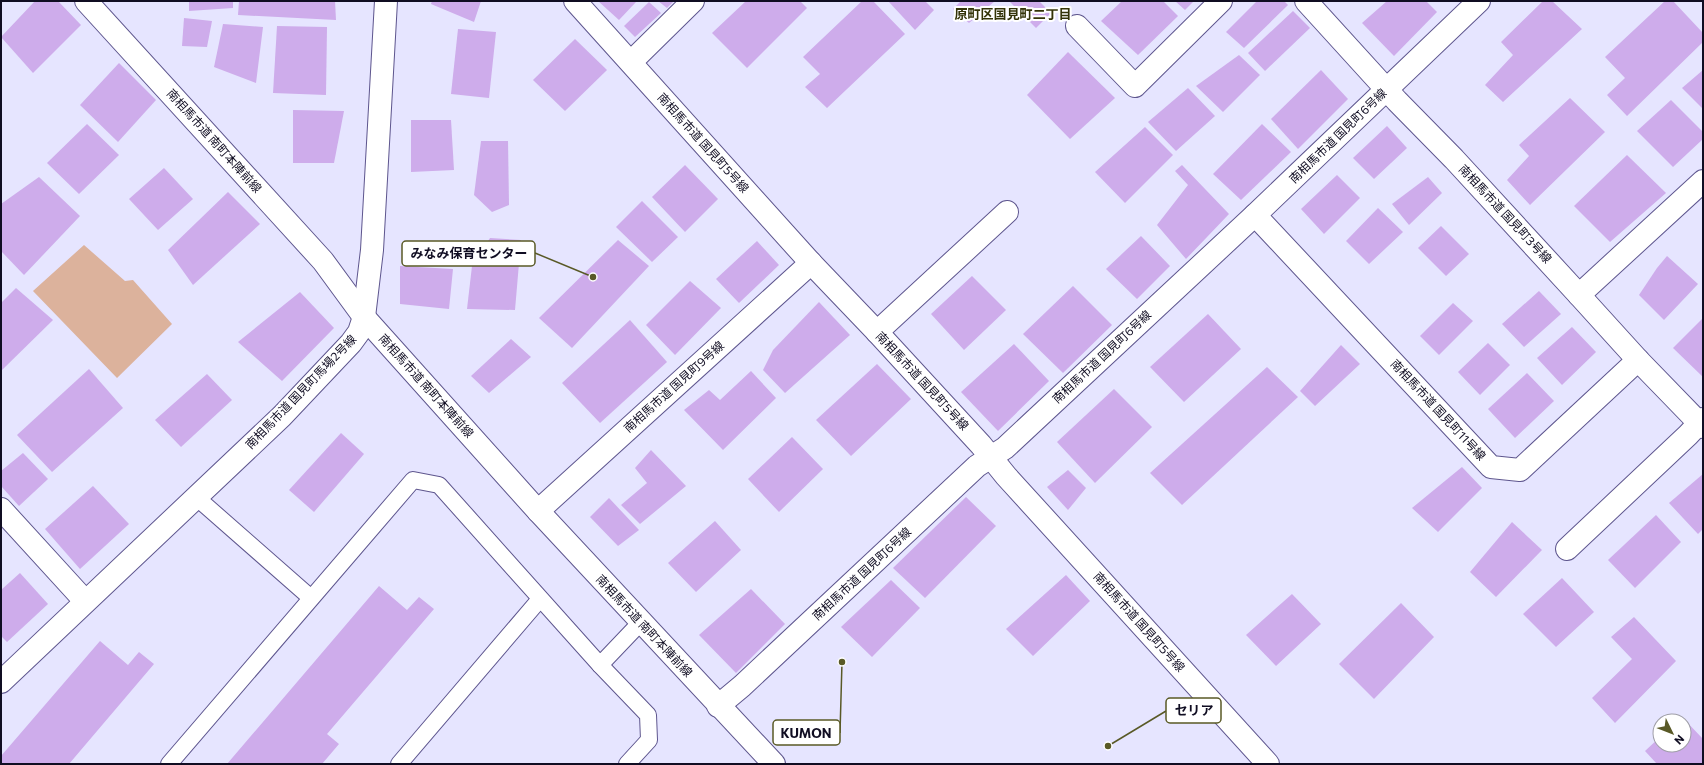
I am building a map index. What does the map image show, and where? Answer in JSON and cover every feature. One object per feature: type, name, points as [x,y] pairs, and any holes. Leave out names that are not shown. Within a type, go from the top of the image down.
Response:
[{"type":"street","name":"南相馬市道 南町本陣前線","points":[[86,1],[323,261],[364,317],[538,511],[718,706],[774,764]]},
{"type":"street","name":"南相馬市道 国見町馬場2号線","points":[[1,682],[282,416],[351,343],[359,332],[364,317],[372,250],[386,1]]},
{"type":"street","name":"南相馬市道 国見町5号線","points":[[575,1],[811,263],[877,332],[1268,764]]},
{"type":"street","points":[[631,62],[694,1]]},
{"type":"street","points":[[1077,26],[1135,86],[1221,1]]},
{"type":"street","name":"南相馬市道 国見町3号線","points":[[1306,1],[1638,360],[1702,423]]},
{"type":"street","name":"南相馬市道 国見町6号線","points":[[718,706],[742,686],[977,466],[1005,448],[1255,215],[1479,1]]},
{"type":"street","points":[[1579,295],[1703,181]]},
{"type":"street","points":[[877,332],[1007,212]]},
{"type":"street","name":"南相馬市道 国見町11号線","points":[[1255,215],[1491,467],[1520,470],[1638,360]]},
{"type":"street","name":"南相馬市道 国見町9号線","points":[[538,511],[811,263]]},
{"type":"street","points":[[1567,549],[1702,423]]},
{"type":"street","points":[[1,508],[85,601]]},
{"type":"lane","points":[[169,764],[413,480],[439,485],[540,599],[648,715],[649,740],[627,764]]},
{"type":"lane","points":[[196,497],[311,598]]},
{"type":"lane","points":[[399,764],[540,599]]},
{"type":"lane","points":[[600,665],[641,622]]},
{"type":"shaded area","points":[[84,245],[125,281],[133,280],[172,324],[117,378],[33,291]]},
{"type":"building","points":[[35,1],[58,1],[81,25],[33,73],[1,37]]},
{"type":"building","points":[[189,1],[233,1],[233,8],[189,11]]},
{"type":"building","points":[[239,1],[335,1],[336,20],[238,15]]},
{"type":"building","points":[[432,1],[481,1],[474,22],[431,4]]},
{"type":"building","points":[[598,1],[635,1],[636,2],[619,20]]},
{"type":"building","points":[[658,1],[674,1],[667,8]]},
{"type":"building","points":[[746,1],[800,1],[807,8],[747,68],[712,33]]},
{"type":"building","points":[[862,1],[873,1],[905,34],[827,108],[805,87],[820,74],[803,57]]},
{"type":"building","points":[[888,1],[925,1],[934,10],[915,30]]},
{"type":"building","points":[[961,1],[995,1],[969,23],[953,9]]},
{"type":"building","points":[[1009,1],[1039,1],[1051,13],[1036,28]]},
{"type":"building","points":[[1122,1],[1163,1],[1178,16],[1138,55],[1101,21]]},
{"type":"building","points":[[1175,1],[1194,1],[1185,10]]},
{"type":"building","points":[[1257,1],[1284,1],[1288,5],[1244,48],[1226,32]]},
{"type":"building","points":[[1387,1],[1426,1],[1437,12],[1394,56],[1362,23]]},
{"type":"building","points":[[1543,1],[1552,1],[1582,29],[1503,102],[1485,85],[1513,55],[1501,42]]},
{"type":"building","points":[[1665,1],[1673,1],[1703,33],[1703,42],[1627,116],[1607,95],[1625,78],[1605,57]]},
{"type":"building","points":[[649,2],[661,13],[635,37],[624,26]]},
{"type":"building","points":[[1293,11],[1310,28],[1265,71],[1248,53]]},
{"type":"building","points":[[184,18],[212,21],[207,47],[182,46]]},
{"type":"building","points":[[223,24],[263,27],[256,83],[214,67]]},
{"type":"building","points":[[277,26],[327,27],[326,95],[273,93]]},
{"type":"building","points":[[458,29],[496,32],[489,98],[451,94]]},
{"type":"building","points":[[575,39],[607,70],[565,111],[533,80]]},
{"type":"building","points":[[1068,52],[1115,98],[1070,139],[1027,95]]},
{"type":"building","points":[[1239,55],[1260,75],[1223,112],[1196,86]]},
{"type":"building","points":[[119,63],[156,100],[118,142],[80,105]]},
{"type":"building","points":[[1321,70],[1348,99],[1298,149],[1271,119]]},
{"type":"building","points":[[1703,70],[1703,109],[1682,88]]},
{"type":"building","points":[[1188,88],[1215,116],[1176,151],[1148,122]]},
{"type":"building","points":[[1570,98],[1605,132],[1530,205],[1507,180],[1529,156],[1519,145]]},
{"type":"building","points":[[1671,100],[1703,132],[1703,139],[1673,167],[1637,131]]},
{"type":"building","points":[[293,110],[344,111],[334,163],[293,163]]},
{"type":"building","points":[[411,120],[451,120],[454,170],[411,172]]},
{"type":"building","points":[[87,124],[119,155],[79,194],[47,163]]},
{"type":"building","points":[[1262,124],[1291,152],[1241,200],[1213,174]]},
{"type":"building","points":[[1387,126],[1407,148],[1374,179],[1353,158]]},
{"type":"building","points":[[1145,127],[1173,155],[1125,203],[1095,172]]},
{"type":"building","points":[[481,141],[508,141],[509,205],[492,212],[474,195]]},
{"type":"building","points":[[1627,155],[1666,193],[1610,242],[1574,206]]},
{"type":"building","points":[[685,165],[718,199],[685,232],[652,197]]},
{"type":"building","points":[[1182,165],[1229,214],[1186,259],[1157,225],[1188,185],[1175,171]]},
{"type":"building","points":[[164,168],[193,199],[158,230],[129,199]]},
{"type":"building","points":[[1337,175],[1360,198],[1324,234],[1301,209]]},
{"type":"building","points":[[39,177],[80,216],[24,275],[1,251],[1,204]]},
{"type":"building","points":[[1428,177],[1442,193],[1409,225],[1392,204]]},
{"type":"building","points":[[228,192],[260,224],[193,285],[168,250]]},
{"type":"building","points":[[642,201],[678,237],[652,262],[616,227]]},
{"type":"building","points":[[1378,208],[1403,232],[1369,264],[1346,241]]},
{"type":"building","points":[[1441,226],[1469,254],[1446,276],[1418,248]]},
{"type":"building","points":[[1141,236],[1170,266],[1137,299],[1106,269]]},
{"type":"building","points":[[490,238],[521,240],[515,310],[467,309],[472,266]]},
{"type":"building","points":[[618,240],[649,266],[572,348],[539,318]]},
{"type":"building","points":[[757,241],[779,265],[739,303],[716,279]]},
{"type":"building","points":[[1667,256],[1698,284],[1664,320],[1639,295]]},
{"type":"building","points":[[400,266],[453,269],[449,309],[400,304]]},
{"type":"building","points":[[972,276],[1006,310],[964,350],[931,314]]},
{"type":"building","points":[[690,281],[721,308],[675,355],[646,325]]},
{"type":"building","points":[[1073,286],[1112,325],[1063,373],[1023,334]]},
{"type":"building","points":[[16,288],[53,320],[1,371],[1,303]]},
{"type":"building","points":[[1539,291],[1561,314],[1524,347],[1502,324]]},
{"type":"building","points":[[300,292],[334,328],[282,381],[238,342]]},
{"type":"building","points":[[819,302],[850,335],[785,393],[763,370],[773,350]]},
{"type":"building","points":[[1453,303],[1473,321],[1439,355],[1420,336]]},
{"type":"building","points":[[1208,314],[1241,349],[1184,402],[1150,367]]},
{"type":"building","points":[[1703,318],[1703,377],[1673,348]]},
{"type":"building","points":[[630,320],[667,362],[600,423],[562,383]]},
{"type":"building","points":[[1572,327],[1596,352],[1562,385],[1537,358]]},
{"type":"building","points":[[511,339],[531,357],[489,393],[471,376]]},
{"type":"building","points":[[1488,343],[1510,365],[1480,395],[1458,372]]},
{"type":"building","points":[[1014,344],[1049,381],[998,431],[961,392]]},
{"type":"building","points":[[1341,345],[1360,364],[1315,406],[1300,391]]},
{"type":"building","points":[[877,364],[911,399],[851,456],[816,420]]},
{"type":"building","points":[[1267,367],[1298,397],[1182,505],[1150,473]]},
{"type":"building","points":[[89,369],[123,408],[52,472],[17,435]]},
{"type":"building","points":[[751,371],[776,398],[723,450],[684,410],[709,390],[720,400]]},
{"type":"building","points":[[1527,373],[1554,401],[1515,438],[1488,409]]},
{"type":"building","points":[[207,374],[232,400],[181,447],[155,420]]},
{"type":"building","points":[[1114,389],[1152,427],[1095,483],[1057,442]]},
{"type":"building","points":[[341,433],[364,454],[314,512],[289,490]]},
{"type":"building","points":[[792,437],[823,469],[779,512],[748,479]]},
{"type":"building","points":[[651,450],[686,486],[640,524],[621,505],[647,483],[635,468]]},
{"type":"building","points":[[23,453],[48,479],[19,506],[1,486],[1,471]]},
{"type":"building","points":[[1462,467],[1482,488],[1438,532],[1412,508]]},
{"type":"building","points":[[1068,470],[1086,488],[1068,510],[1047,487]]},
{"type":"building","points":[[1703,474],[1703,529],[1698,534],[1669,503]]},
{"type":"building","points":[[93,486],[129,524],[80,569],[45,529]]},
{"type":"building","points":[[966,497],[996,526],[925,598],[893,568]]},
{"type":"building","points":[[609,498],[639,530],[618,546],[590,517]]},
{"type":"building","points":[[1656,515],[1681,542],[1635,588],[1608,560]]},
{"type":"building","points":[[715,521],[741,550],[696,592],[668,563]]},
{"type":"building","points":[[1512,522],[1542,550],[1496,597],[1470,572]]},
{"type":"building","points":[[20,573],[48,604],[7,642],[1,636],[1,590]]},
{"type":"building","points":[[1066,575],[1090,601],[1033,656],[1006,629]]},
{"type":"building","points":[[1562,578],[1594,612],[1556,647],[1523,614]]},
{"type":"building","points":[[891,580],[920,608],[872,657],[841,627]]},
{"type":"building","points":[[379,586],[407,610],[419,597],[434,609],[327,734],[339,744],[322,764],[227,764]]},
{"type":"building","points":[[751,589],[785,624],[736,673],[699,635]]},
{"type":"building","points":[[1292,594],[1321,624],[1276,666],[1246,635]]},
{"type":"building","points":[[1401,603],[1434,637],[1374,699],[1339,664]]},
{"type":"building","points":[[1634,617],[1676,661],[1615,723],[1592,698],[1632,659],[1611,637]]},
{"type":"building","points":[[100,641],[128,665],[139,652],[154,664],[69,764],[1,764],[1,756]]},
{"type":"building","points":[[1692,727],[1703,739],[1703,764],[1657,764],[1645,751],[1652,744],[1652,753],[1692,753]]},
{"type":"place","name":"みなみ保育センター","points":[[593,277]]},
{"type":"place","name":"KUMON","points":[[842,662]]},
{"type":"place","name":"セリア","points":[[1108,746]]},
{"type":"district","name":"原町区国見町二丁目","points":[[1013,14]]}]
